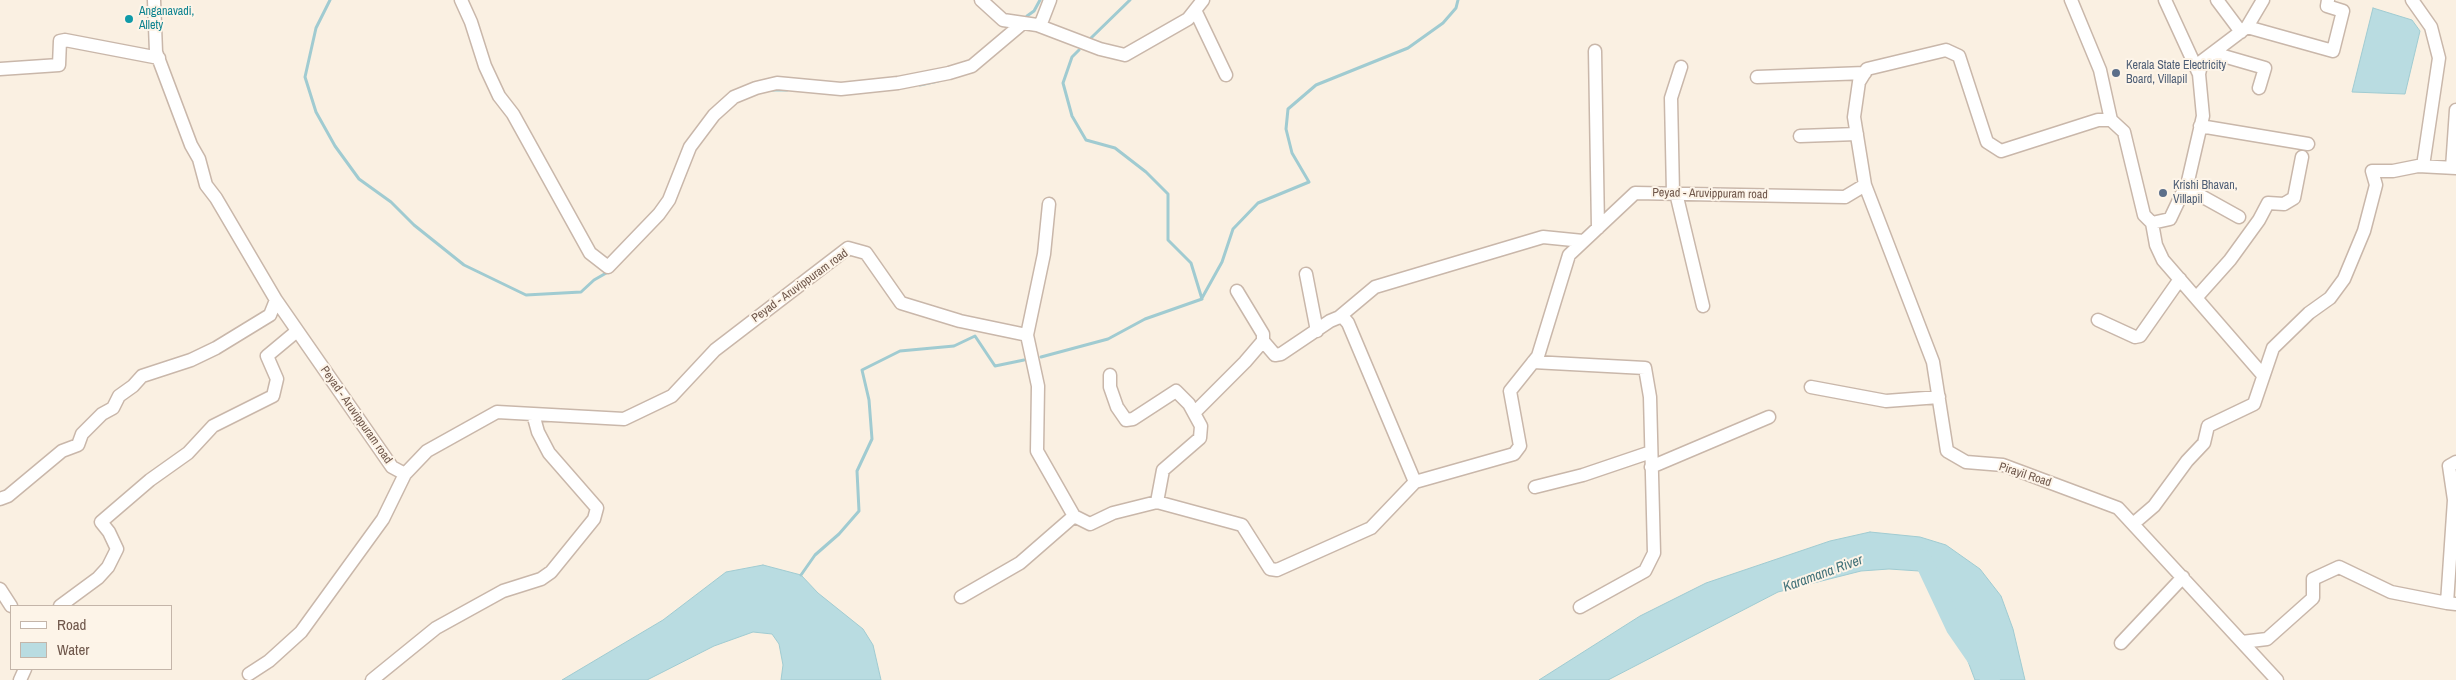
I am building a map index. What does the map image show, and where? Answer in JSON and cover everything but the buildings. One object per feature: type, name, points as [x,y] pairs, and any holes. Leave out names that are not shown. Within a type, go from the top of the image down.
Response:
[{"type":"street","name":"Peyad - Aruvippuram road","points":[[154,0],[154,29],[158,58],[191,145],[199,159],[206,185],[216,198],[297,332],[392,467],[405,474],[427,451],[497,412],[624,419],[672,396],[715,350],[848,248],[866,253],[901,303],[960,321],[1027,335]]},
{"type":"street","points":[[461,0],[472,22],[485,66],[499,96],[513,114],[590,253],[608,267],[664,207],[678,179],[690,147],[714,115],[734,97],[756,88],[777,83],[841,89],[898,83],[949,73],[972,66],[1022,23]]},
{"type":"street","points":[[982,0],[1003,20],[1040,26],[1100,50],[1125,55],[1188,19],[1199,5]]},
{"type":"street","points":[[1040,26],[1050,0]]},
{"type":"street","points":[[2071,0],[2100,70],[2111,120],[2124,132],[2144,215],[2152,223],[2156,245],[2163,260],[2262,374]]},
{"type":"street","points":[[2165,0],[2199,74]]},
{"type":"street","points":[[2217,0],[2244,30],[2334,51],[2344,12],[2327,6],[2328,0]]},
{"type":"street","points":[[2412,0],[2431,27],[2440,58],[2423,166]]},
{"type":"street","points":[[2152,223],[2170,219],[2185,187],[2203,116],[2199,74],[2202,61],[2244,30],[2261,1]]},
{"type":"street","points":[[1199,5],[1226,75]]},
{"type":"street","points":[[0,70],[59,65],[60,41],[65,40],[158,58]]},
{"type":"street","points":[[1865,185],[1854,117],[1859,82],[1867,69],[1946,50],[1959,56],[1987,142],[2001,151],[2098,120],[2111,120]]},
{"type":"street","points":[[1595,51],[1598,228]]},
{"type":"street","points":[[2213,53],[2265,68],[2259,88]]},
{"type":"street","points":[[1681,67],[1671,98],[1674,193],[1703,306]]},
{"type":"street","points":[[1757,77],[1864,73]]},
{"type":"street","points":[[2133,524],[2154,506],[2187,461],[2204,443],[2208,426],[2254,404],[2262,374],[2273,348],[2308,313],[2330,298],[2344,279],[2364,231],[2376,185],[2372,172],[2423,166],[2454,168],[2456,110]]},
{"type":"street","points":[[2200,126],[2308,144]]},
{"type":"street","points":[[1800,136],[1857,134]]},
{"type":"street","points":[[2196,298],[2230,260],[2259,220],[2268,203],[2284,204],[2294,198],[2302,157]]},
{"type":"street","name":"Peyad - Aruvippuram road","points":[[1414,482],[1514,454],[1520,446],[1510,391],[1538,356],[1569,255],[1636,193],[1845,197],[1865,185]]},
{"type":"street","name":"Pirayil Road","points":[[1865,185],[1933,362],[1947,451],[1966,462],[2003,465],[2118,508],[2277,680]]},
{"type":"street","points":[[2185,187],[2239,218]]},
{"type":"street","points":[[1049,204],[1044,254],[1027,335],[1038,386],[1037,451],[1074,516],[1090,524],[1113,513],[1156,502],[1242,525],[1270,569],[1277,570],[1371,528],[1414,482],[1348,323],[1342,316],[1338,318]]},
{"type":"street","points":[[1262,341],[1275,355],[1281,354],[1338,318],[1375,287],[1543,238],[1584,241]]},
{"type":"street","points":[[1306,274],[1317,331]]},
{"type":"street","points":[[2098,320],[2135,337],[2140,336],[2180,279]]},
{"type":"street","points":[[1194,413],[1245,362],[1262,341],[1262,334],[1237,291]]},
{"type":"street","points":[[0,499],[8,496],[62,451],[78,445],[82,434],[102,414],[113,408],[119,396],[133,386],[142,376],[191,360],[216,348],[270,315],[276,300]]},
{"type":"street","points":[[61,605],[98,578],[111,561],[117,549],[109,532],[101,522],[150,480],[188,453],[213,426],[272,396],[277,379],[267,356],[297,332]]},
{"type":"street","points":[[1533,362],[1645,368],[1650,397],[1654,554],[1645,571],[1580,607]]},
{"type":"street","points":[[1110,375],[1110,387],[1117,407],[1126,420],[1133,419],[1176,391],[1189,404],[1201,426],[1200,438],[1164,470],[1156,502]]},
{"type":"street","points":[[1811,387],[1886,401],[1939,397]]},
{"type":"street","points":[[372,680],[436,628],[503,590],[540,579],[551,572],[594,519],[597,508],[549,453],[538,432],[533,414]]},
{"type":"street","points":[[1651,467],[1769,417]]},
{"type":"street","points":[[1536,487],[1583,475],[1651,452]]},
{"type":"street","points":[[2325,565],[2339,567],[2391,592],[2452,603],[2454,500],[2449,466],[2456,462]]},
{"type":"street","points":[[249,674],[270,661],[301,632],[382,519],[405,474]]},
{"type":"street","points":[[961,597],[1020,563],[1074,516]]},
{"type":"street","points":[[2242,642],[2267,639],[2313,598],[2313,579],[2339,567]]},
{"type":"street","points":[[2121,643],[2183,577]]},
{"type":"street","points":[[0,589],[10,605]]},
{"type":"water","points":[[2373,8],[2412,20],[2420,31],[2405,94],[2352,92]]},
{"type":"water","points":[[1870,532],[1920,537],[1946,545],[1980,569],[2001,596],[2013,629],[2025,680],[1975,680],[1938,582],[1919,571],[1889,569],[1861,571],[1778,592],[1608,680],[1539,680],[1640,616],[1706,583],[1830,541]]},
{"type":"water","points":[[763,565],[801,575],[818,593],[863,629],[873,645],[881,680],[781,680],[783,665],[779,644],[772,634],[753,632],[714,646],[647,680],[562,680],[663,620],[726,572]]},
{"type":"waterway","points":[[330,0],[316,28],[305,77],[316,112],[335,146],[359,179],[391,202],[414,225],[464,265],[526,295],[581,292],[594,280],[608,272]]},
{"type":"waterway","points":[[1027,16],[1034,11],[1040,0]]},
{"type":"waterway","points":[[1091,38],[1130,0]]},
{"type":"waterway","points":[[1202,298],[1222,262],[1233,229],[1258,203],[1309,182],[1292,153],[1286,129],[1288,109],[1316,85],[1408,48],[1443,23],[1456,8],[1458,0]]},
{"type":"waterway","points":[[1041,357],[1108,339],[1145,319],[1202,299],[1191,263],[1168,240],[1168,194],[1146,172],[1115,148],[1086,140],[1072,116],[1063,83],[1072,57],[1079,50]]},
{"type":"waterway","points":[[920,85],[938,81]]},
{"type":"waterway","points":[[770,90],[787,90]]},
{"type":"waterway","points":[[801,575],[815,555],[839,534],[859,511],[857,471],[872,439],[869,400],[862,370],[900,351],[954,346],[975,336],[995,366],[1024,360]]},
{"type":"waterway","name":"Karamana River","points":[[1922,558],[1955,628],[1991,680]]},
{"type":"place","name":"Anganavadi, Allety","points":[[129,19]]},
{"type":"place","name":"Kerala State Electricity Board, Villapil","points":[[2116,73]]},
{"type":"place","name":"Krishi Bhavan, Villapil","points":[[2163,193]]}]
